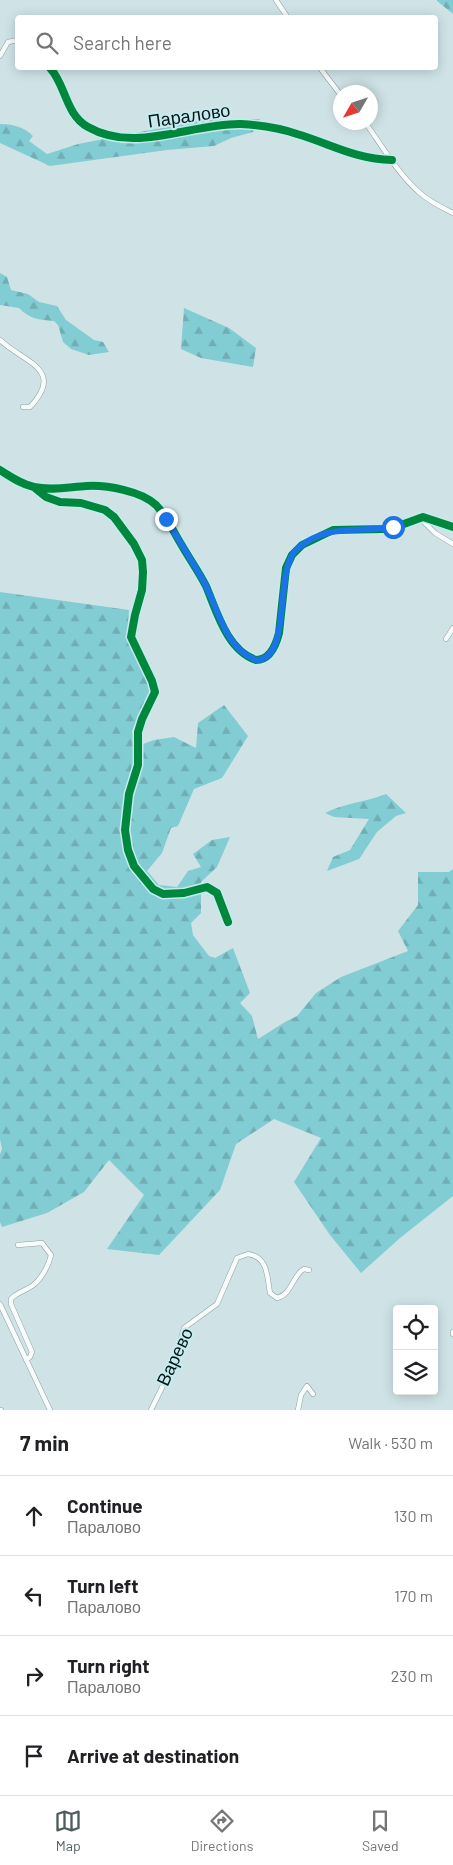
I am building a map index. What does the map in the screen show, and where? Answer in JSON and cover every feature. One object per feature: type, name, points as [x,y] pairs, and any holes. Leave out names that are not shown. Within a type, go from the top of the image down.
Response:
[{"type":"street","points":[[276,0],[286,15]]},
{"type":"street","points":[[0,56],[8,42],[15,41]]},
{"type":"street","name":"Паралово","points":[[52,70],[58,76],[69,106],[78,120],[88,127],[106,134],[127,138],[147,138],[189,130],[240,124],[265,126],[298,134],[364,158],[392,160]]},
{"type":"street","points":[[322,70],[333,85]]},
{"type":"street","points":[[371,130],[392,160],[420,193],[453,214]]},
{"type":"street","points":[[0,340],[32,363],[44,376],[44,385],[39,397],[30,406],[23,407]]},
{"type":"street","points":[[0,470],[14,480],[34,487],[53,489],[95,486],[132,493],[152,502],[163,513],[205,584],[229,636],[242,652],[256,660],[264,659],[268,656],[276,643],[279,633],[284,574],[288,561],[296,550],[333,530],[384,529],[420,518],[428,518],[453,527]]},
{"type":"street","points":[[34,487],[46,497],[60,502],[81,503],[105,510],[114,518],[134,544],[142,560],[144,572],[142,590],[131,637],[152,681],[155,692],[138,732],[138,765],[129,794],[125,830],[128,850],[134,866],[153,889],[163,894],[184,894],[207,887],[217,893],[228,922]]},
{"type":"street","points":[[420,518],[435,533],[453,544]]},
{"type":"street","points":[[446,639],[453,628]]},
{"type":"street","points":[[18,1245],[27,1246],[42,1243],[51,1254],[37,1282],[14,1295],[10,1300],[32,1352],[26,1360]]},
{"type":"street","name":"Варево","points":[[151,1410],[174,1362],[184,1328],[217,1304],[236,1258],[248,1254],[260,1258],[266,1266],[270,1293],[277,1298],[287,1293],[301,1271],[310,1270]]},
{"type":"street","points":[[0,1304],[50,1410]]},
{"type":"street","points":[[298,1410],[301,1395],[306,1386],[313,1394]]},
{"type":"green space","points":[[453,0],[453,14],[437,1]]},
{"type":"green space","points":[[260,119],[253,132],[231,138],[214,146],[167,150],[50,166],[0,143],[0,124],[14,125],[26,130],[33,136],[29,141],[47,154],[78,144],[202,120]]},
{"type":"green space","points":[[0,273],[7,277],[11,290],[28,294],[39,302],[57,306],[66,320],[94,340],[103,342],[109,352],[89,355],[71,349],[63,342],[58,325],[54,321],[35,318],[27,315],[19,308],[0,305]]},
{"type":"green space","points":[[184,308],[229,328],[256,348],[253,367],[201,358],[181,349]]},
{"type":"green space","points":[[0,592],[129,610],[127,637],[138,658],[154,681],[132,731],[135,747],[154,740],[174,737],[196,748],[198,723],[224,705],[248,736],[222,778],[194,789],[178,826],[171,828],[162,853],[147,871],[159,885],[177,887],[188,871],[201,867],[193,854],[212,840],[230,837],[217,867],[201,882],[201,913],[191,923],[193,935],[209,956],[215,958],[233,948],[250,993],[240,1003],[252,1016],[258,1039],[297,1016],[316,993],[341,977],[408,951],[398,931],[418,905],[418,872],[449,872],[453,869],[453,1196],[400,1238],[361,1273],[330,1235],[294,1182],[321,1138],[274,1119],[236,1144],[220,1190],[159,1255],[107,1249],[144,1195],[109,1160],[84,1192],[47,1213],[2,1227],[0,1222],[0,1154],[2,1149],[0,1139]]},
{"type":"green space","points":[[386,794],[406,813],[396,816],[377,832],[359,859],[327,871],[333,857],[350,850],[369,819],[334,817],[325,813]]},
{"type":"cycle path","points":[[51,70],[70,107],[80,121],[106,135],[144,138],[222,125],[248,124],[290,132],[366,157],[392,160]]},
{"type":"cycle path","points":[[0,470],[20,482],[34,487],[54,489],[87,486],[104,487],[123,490],[150,500],[163,513],[206,586],[230,639],[246,655],[256,660],[269,655],[276,642],[279,633],[286,568],[292,555],[302,545],[333,530],[384,529],[423,517],[453,527]]},
{"type":"cycle path","points":[[36,489],[46,497],[60,502],[81,503],[105,510],[114,517],[134,544],[142,560],[142,590],[131,637],[152,681],[155,692],[138,732],[138,765],[129,794],[125,830],[128,850],[134,866],[153,889],[163,894],[184,893],[207,887],[217,893],[228,922]]},
{"type":"route","points":[[166,519],[205,584],[229,636],[242,652],[256,660],[264,659],[268,656],[276,643],[279,633],[284,574],[288,561],[296,550],[326,532],[333,530],[372,530],[393,527]]}]
